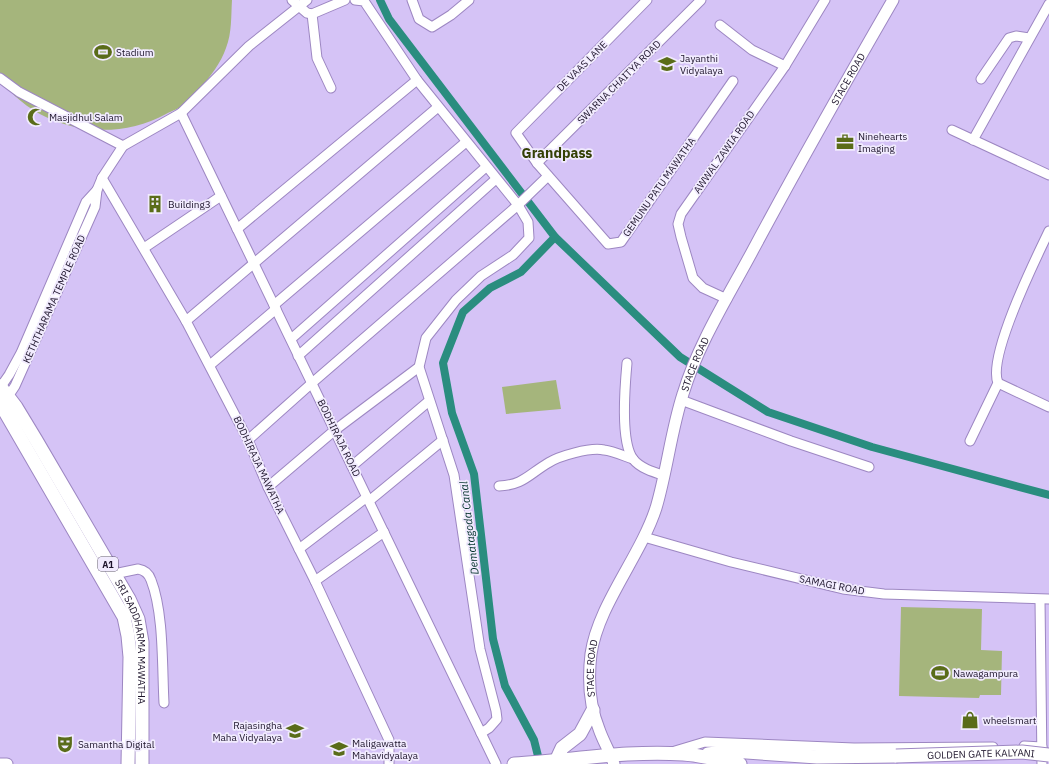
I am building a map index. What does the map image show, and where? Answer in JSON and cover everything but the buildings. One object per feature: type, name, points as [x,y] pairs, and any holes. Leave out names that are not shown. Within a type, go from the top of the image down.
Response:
[{"type":"highway","name":"SRI SADDHARMA MAWATHA","points":[[2,394],[114,574],[136,613],[141,630],[142,764]]},
{"type":"highway","name":"SRI SADDHARMA MAWATHA","points":[[2,394],[124,617],[130,650],[128,764]]},
{"type":"highway","points":[[554,761],[562,748],[580,734],[593,710]]},
{"type":"highway","name":"GOLDEN GATE KALYANI","points":[[698,756],[732,751],[809,756],[896,756],[1045,751]]},
{"type":"highway","points":[[514,764],[554,761],[612,760],[666,754],[698,756],[740,764]]},
{"type":"main road","name":"STACE ROAD","points":[[612,760],[600,732],[593,710],[591,666],[594,641],[605,613],[644,537],[656,508],[685,388],[701,351],[727,299],[821,124],[893,0]]},
{"type":"main road","points":[[0,764],[7,764]]},
{"type":"street","points":[[300,2],[307,13],[312,14],[345,0]]},
{"type":"street","points":[[356,0],[364,1],[417,80],[518,205],[528,222],[529,238],[513,255],[481,276],[456,300],[426,338],[419,367],[454,474],[480,650],[498,718],[489,728],[481,733]]},
{"type":"street","points":[[412,0],[419,19],[432,27],[469,0]]},
{"type":"street","name":"DE VAAS LANE","points":[[516,133],[647,0]]},
{"type":"street","name":"SWARNA CHAITYA ROAD","points":[[537,163],[701,0]]},
{"type":"street","name":"AWWAL ZAWIA ROAD","points":[[727,299],[703,288],[693,278],[678,224],[681,214],[785,66],[826,0]]},
{"type":"street","name":"KETHTHARAMA TEMPLE ROAD","points":[[2,394],[41,317],[73,244],[95,207],[97,190],[102,178],[122,146],[181,113],[249,46],[300,2]]},
{"type":"street","points":[[974,140],[1049,4]]},
{"type":"street","points":[[312,14],[317,58],[331,88]]},
{"type":"street","points":[[720,25],[752,50],[785,66]]},
{"type":"street","points":[[981,79],[1009,38],[1013,36],[1029,38]]},
{"type":"street","points":[[0,78],[19,92],[122,146]]},
{"type":"street","points":[[237,229],[417,80]]},
{"type":"street","name":"GEMUNU PATU MAWATHA","points":[[516,133],[537,163],[608,244],[621,242],[732,82]]},
{"type":"street","points":[[186,321],[253,262],[438,107]]},
{"type":"street","name":"BODHIRAJA ROAD","points":[[181,113],[496,764]]},
{"type":"street","points":[[952,130],[1049,175]]},
{"type":"street","points":[[210,365],[466,142]]},
{"type":"street","points":[[291,339],[486,167]]},
{"type":"street","points":[[248,440],[518,205],[548,176]]},
{"type":"street","name":"BODHIRAJA MAWATHA","points":[[102,178],[186,321],[248,440],[268,487],[315,581],[389,740],[389,764]]},
{"type":"street","points":[[298,356],[496,179]]},
{"type":"street","points":[[144,248],[221,196]]},
{"type":"street","points":[[970,441],[998,383],[996,375],[997,361],[1009,320],[1049,231]]},
{"type":"street","points":[[627,363],[624,409],[630,450],[633,459]]},
{"type":"street","points":[[268,487],[335,430],[419,367]]},
{"type":"street","points":[[998,383],[1049,407]]},
{"type":"street","points":[[681,400],[791,441],[869,467]]},
{"type":"street","points":[[352,466],[429,401]]},
{"type":"street","points":[[299,549],[368,499],[443,440]]},
{"type":"street","points":[[499,486],[513,485],[521,482],[549,463],[568,454],[602,449],[633,459],[641,466],[663,475]]},
{"type":"street","points":[[315,581],[384,532]]},
{"type":"street","name":"SAMAGI ROAD","points":[[644,537],[731,562],[843,590],[884,594],[1044,599]]},
{"type":"street","points":[[114,574],[138,569],[147,574],[151,580],[160,621],[164,703]]},
{"type":"street","points":[[1042,764],[1045,751],[1044,599]]},
{"type":"street","points":[[666,754],[704,742],[847,748],[1045,751]]},
{"type":"green space","name":"Stadium","points":[[0,0],[232,0],[230,30],[224,54],[204,84],[189,101],[166,114],[145,123],[122,128],[99,130],[77,127],[55,121],[34,111],[16,97],[0,79]]},
{"type":"green space","points":[[556,380],[561,409],[506,414],[502,387]]},
{"type":"green space","name":"Nawagampura","points":[[901,607],[982,609],[981,650],[1002,651],[1001,695],[980,695],[979,698],[899,696]]},
{"type":"waterway","points":[[380,0],[389,19],[555,237],[680,357],[768,412],[872,447],[1049,495]]},
{"type":"waterway","name":"Dematagoda Canal","points":[[540,764],[534,740],[505,686],[493,639],[474,474],[452,413],[443,363],[463,312],[490,288],[521,272],[555,237]]},
{"type":"place","name":"Stadium","points":[[103,52]]},
{"type":"place","name":"Jayanthi Vidyalaya","points":[[667,64]]},
{"type":"place","name":"Masjidhul Salam","points":[[36,117]]},
{"type":"place","name":"Ninehearts Imaging","points":[[845,142]]},
{"type":"place","name":"Building3","points":[[155,204]]},
{"type":"place","name":"Nawagampura","points":[[940,673]]},
{"type":"place","name":"wheelsmart","points":[[970,720]]},
{"type":"place","name":"Rajasingha Maha Vidyalaya","points":[[295,731]]},
{"type":"place","name":"Samantha Digital","points":[[65,744]]},
{"type":"place","name":"Maligawatta Mahavidyalaya","points":[[339,749]]},
{"type":"district","name":"Grandpass","points":[[557,153]]}]
